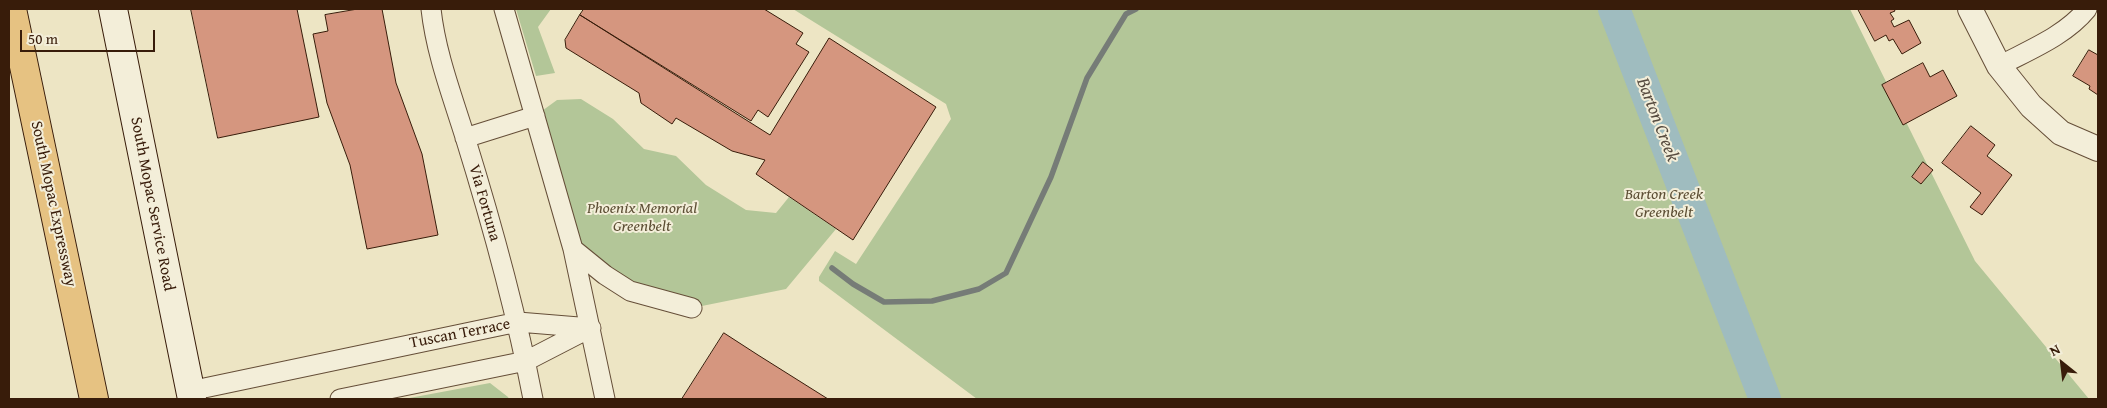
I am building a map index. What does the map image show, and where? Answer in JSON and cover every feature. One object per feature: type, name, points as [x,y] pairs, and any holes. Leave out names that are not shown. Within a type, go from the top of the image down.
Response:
[{"type":"highway","name":"South Mopac Expressway","points":[[12,9],[94,399]]},
{"type":"highway","points":[[88,368],[99,399]]},
{"type":"main road","name":"South Mopac Service Road","points":[[113,9],[191,395]]},
{"type":"street","name":"Via Fortuna","points":[[431,9],[439,58],[465,138],[518,322],[533,399]]},
{"type":"street","points":[[504,9],[573,250],[605,399]]},
{"type":"street","points":[[1970,9],[1999,66],[2031,106],[2061,133],[2098,149]]},
{"type":"street","points":[[1999,66],[2051,39],[2081,16],[2087,9]]},
{"type":"street","points":[[465,138],[535,116]]},
{"type":"street","points":[[573,250],[605,275],[630,291],[692,308]]},
{"type":"street","name":"Tuscan Terrace","points":[[191,395],[518,322],[591,328]]},
{"type":"street","points":[[340,399],[526,361],[591,328]]},
{"type":"green space","points":[[516,9],[551,9],[538,27],[555,73],[536,76]]},
{"type":"green space","name":"Barton Creek Greenbelt","points":[[793,9],[1850,9],[1975,261],[2089,399],[977,399],[819,281],[819,277],[835,251],[856,264],[951,119],[946,104]]},
{"type":"green space","name":"Phoenix Memorial Greenbelt","points":[[581,99],[613,119],[644,149],[676,156],[706,185],[746,210],[776,213],[789,197],[836,229],[786,289],[692,308],[630,291],[573,249],[535,116],[557,100]]},
{"type":"green space","points":[[490,383],[509,399],[404,399]]},
{"type":"building","points":[[191,9],[297,9],[319,117],[218,138]]},
{"type":"building","points":[[358,9],[382,9],[396,83],[422,154],[438,235],[367,249],[350,165],[327,103],[313,34],[328,31],[325,15]]},
{"type":"building","points":[[584,9],[764,9],[803,33],[796,44],[809,52],[768,117],[758,110],[751,121],[580,15]]},
{"type":"building","points":[[1858,9],[1894,9],[1895,11],[1890,13],[1894,19],[1891,21],[1894,27],[1909,20],[1921,43],[1902,54],[1893,39],[1889,41],[1886,35],[1875,41]]},
{"type":"building","points":[[580,15],[770,135],[829,38],[936,107],[853,240],[756,174],[765,160],[732,151],[676,118],[672,124],[641,103],[639,93],[566,48],[565,40]]},
{"type":"building","points":[[2089,50],[2098,55],[2098,95],[2089,89],[2090,86],[2073,76]]},
{"type":"building","points":[[1923,63],[1930,77],[1943,70],[1957,96],[1903,125],[1882,85]]},
{"type":"building","points":[[1971,126],[1995,145],[1987,156],[2012,175],[1982,215],[1970,207],[1981,193],[1942,163]]},
{"type":"building","points":[[1923,162],[1933,170],[1921,184],[1912,177]]},
{"type":"building","points":[[724,333],[758,355],[828,399],[682,399]]},
{"type":"waterway","points":[[832,268],[853,284],[884,302],[932,301],[979,289],[1006,273],[1051,177],[1087,78],[1126,14],[1136,9]]},
{"type":"waterway","name":"Barton Creek","points":[[1614,9],[1765,399]]}]
